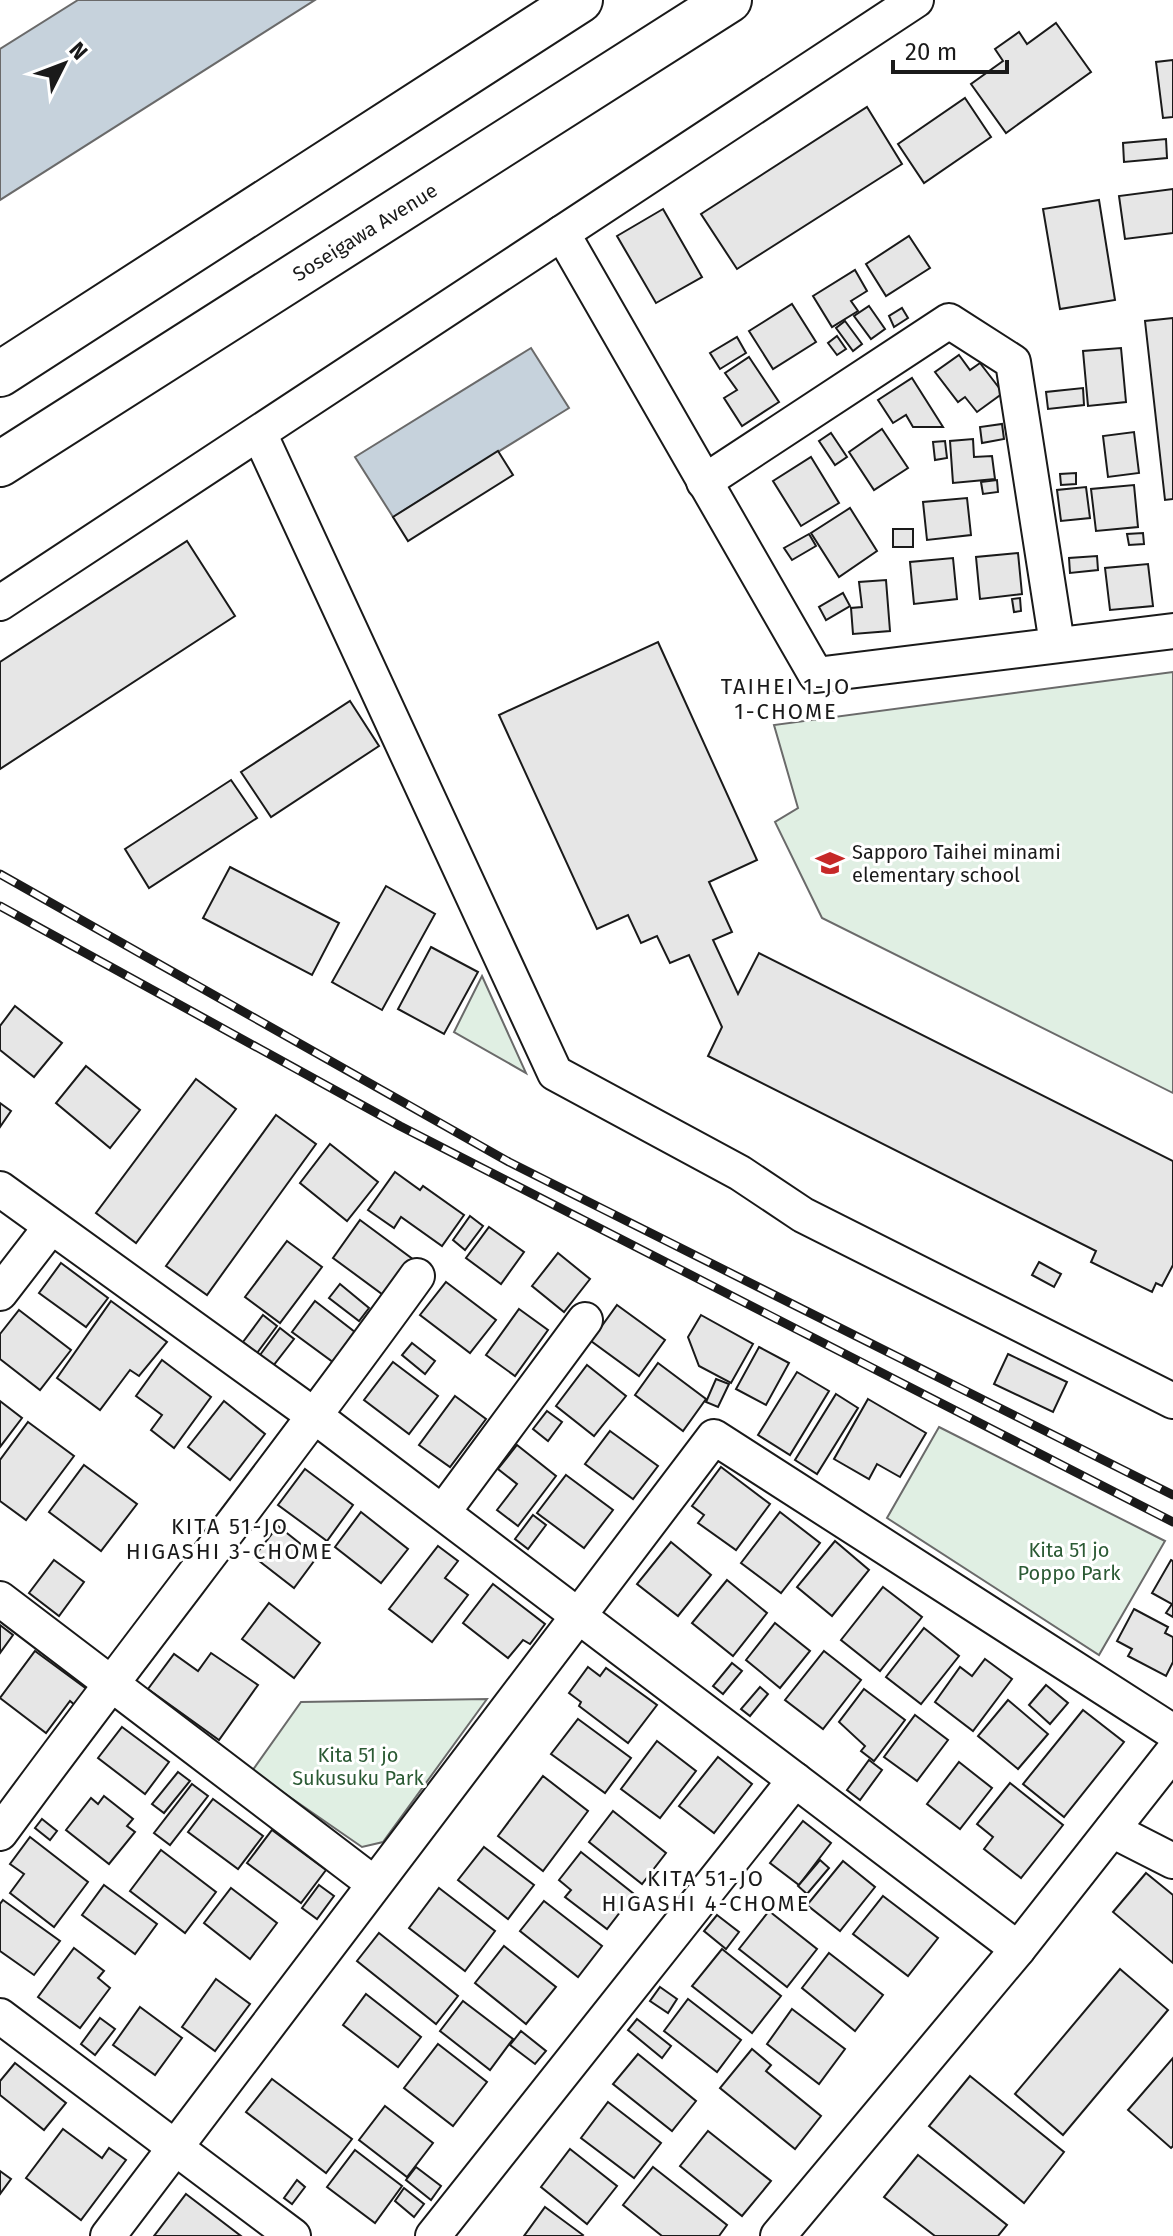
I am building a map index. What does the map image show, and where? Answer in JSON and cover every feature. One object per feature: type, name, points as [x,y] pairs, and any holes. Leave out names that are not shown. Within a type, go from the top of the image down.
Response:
[{"type":"highway","points":[[0,374],[580,0]]},
{"type":"highway","name":"Soseigawa Avenue","points":[[0,464],[729,0]]},
{"type":"street","points":[[0,603],[916,0]]},
{"type":"street","points":[[562,233],[816,675],[1173,631]]},
{"type":"street","points":[[704,482],[949,321],[1013,362],[1057,644]]},
{"type":"street","points":[[259,433],[555,1073],[740,1173],[803,1215],[1173,1401]]},
{"type":"street","points":[[0,1189],[316,1417],[1018,1949]]},
{"type":"street","points":[[0,1293],[50,1228]]},
{"type":"street","points":[[0,1833],[110,1683],[316,1417],[417,1276]]},
{"type":"street","points":[[443,1512],[585,1320]]},
{"type":"street","points":[[108,2236],[714,1437],[1173,1732]]},
{"type":"street","points":[[0,1599],[373,1883]]},
{"type":"street","points":[[778,2236],[1018,1949],[1173,1752]]},
{"type":"street","points":[[433,2236],[795,1780]]},
{"type":"street","points":[[1112,1830],[1173,1861]]},
{"type":"street","points":[[0,2016],[293,2236]]},
{"type":"green space","points":[[1173,672],[1173,1093],[822,918],[775,822],[798,808],[774,725]]},
{"type":"green space","points":[[482,976],[526,1073],[454,1032]]},
{"type":"green space","name":"Kita 51 jo Poppo Park","points":[[939,1427],[1165,1541],[1099,1655],[887,1518]]},
{"type":"green space","name":"Kita 51 jo Sukusuku Park","points":[[487,1699],[383,1842],[362,1847],[252,1771],[301,1702]]},
{"type":"shaded area","points":[[78,0],[315,0],[0,200],[0,49]]},
{"type":"shaded area","points":[[531,348],[569,408],[393,517],[355,457]]},
{"type":"building","points":[[1056,23],[1091,72],[1006,133],[971,84],[1003,61],[995,49],[1019,32],[1027,44]]},
{"type":"building","points":[[1173,60],[1173,117],[1163,118],[1156,62]]},
{"type":"building","points":[[965,98],[991,137],[924,183],[898,144]]},
{"type":"building","points":[[867,107],[902,164],[737,269],[701,214]]},
{"type":"building","points":[[1166,139],[1167,158],[1124,162],[1123,143]]},
{"type":"building","points":[[1173,189],[1173,233],[1125,239],[1119,196]]},
{"type":"building","points":[[1099,200],[1115,300],[1060,309],[1043,209]]},
{"type":"building","points":[[663,209],[702,277],[656,303],[617,236]]},
{"type":"building","points":[[909,236],[930,268],[886,296],[866,264]]},
{"type":"building","points":[[855,270],[867,291],[851,301],[858,311],[832,327],[813,296]]},
{"type":"building","points":[[792,304],[816,342],[773,369],[749,331]]},
{"type":"building","points":[[869,306],[885,329],[871,339],[854,316]]},
{"type":"building","points":[[902,308],[908,318],[894,327],[889,316]]},
{"type":"building","points":[[1173,318],[1173,499],[1165,500],[1145,321]]},
{"type":"building","points":[[845,321],[862,344],[853,351],[836,328]]},
{"type":"building","points":[[837,336],[846,349],[837,355],[828,343]]},
{"type":"building","points":[[737,337],[746,353],[720,369],[710,353]]},
{"type":"building","points":[[1121,348],[1126,402],[1088,406],[1083,351]]},
{"type":"building","points":[[959,355],[970,370],[980,363],[1003,393],[977,412],[965,397],[958,402],[935,372]]},
{"type":"building","points":[[749,357],[779,402],[742,426],[724,398],[737,390],[725,373]]},
{"type":"building","points":[[912,378],[943,427],[913,427],[906,415],[893,423],[878,400]]},
{"type":"building","points":[[1083,388],[1084,405],[1048,409],[1046,392]]},
{"type":"building","points":[[1002,424],[1004,439],[982,443],[980,427]]},
{"type":"building","points":[[882,429],[908,468],[874,490],[849,452]]},
{"type":"building","points":[[1134,432],[1139,473],[1108,477],[1103,436]]},
{"type":"building","points":[[831,433],[847,457],[835,465],[819,441]]},
{"type":"building","points":[[973,439],[974,457],[992,456],[995,479],[953,483],[950,441]]},
{"type":"building","points":[[945,441],[947,458],[935,460],[933,442]]},
{"type":"building","points":[[498,451],[513,475],[408,541],[393,517]]},
{"type":"building","points":[[811,457],[839,503],[801,526],[773,481]]},
{"type":"building","points":[[1076,473],[1076,484],[1061,485],[1060,474]]},
{"type":"building","points":[[997,480],[998,492],[983,494],[981,482]]},
{"type":"building","points":[[1134,485],[1138,527],[1096,531],[1091,489]]},
{"type":"building","points":[[1086,487],[1090,518],[1061,521],[1057,490]]},
{"type":"building","points":[[967,498],[971,535],[927,540],[923,502]]},
{"type":"building","points":[[850,508],[877,551],[839,577],[811,533]]},
{"type":"building","points":[[893,529],[913,529],[913,547],[893,547]]},
{"type":"building","points":[[1143,533],[1144,544],[1129,545],[1127,534]]},
{"type":"building","points":[[809,534],[816,546],[792,560],[784,548]]},
{"type":"building","points":[[187,541],[235,616],[0,769],[0,662]]},
{"type":"building","points":[[1018,553],[1022,594],[980,599],[976,557]]},
{"type":"building","points":[[1097,556],[1098,570],[1070,573],[1069,558]]},
{"type":"building","points":[[953,558],[957,599],[914,604],[910,562]]},
{"type":"building","points":[[1148,564],[1153,606],[1110,610],[1105,568]]},
{"type":"building","points":[[886,580],[890,631],[853,634],[851,608],[862,607],[859,582]]},
{"type":"building","points":[[843,593],[850,606],[826,620],[819,607]]},
{"type":"building","points":[[1020,598],[1021,611],[1014,612],[1012,599]]},
{"type":"building","points":[[658,642],[757,860],[709,882],[732,932],[713,940],[738,994],[759,953],[1173,1161],[1173,1265],[1162,1286],[1156,1283],[1152,1292],[1091,1262],[1096,1251],[708,1056],[722,1027],[689,955],[670,963],[657,936],[641,943],[628,915],[597,929],[499,715]]},
{"type":"building","points":[[350,701],[379,746],[271,817],[241,772]]},
{"type":"building","points":[[231,780],[257,818],[149,888],[125,849]]},
{"type":"building","points":[[230,867],[339,923],[312,975],[203,918]]},
{"type":"building","points":[[386,886],[435,914],[382,1010],[332,982]]},
{"type":"building","points":[[431,947],[478,972],[444,1034],[398,1009]]},
{"type":"building","points":[[15,1006],[62,1043],[34,1077],[0,1050],[0,1026]]},
{"type":"building","points":[[86,1066],[140,1110],[110,1148],[56,1103]]},
{"type":"building","points":[[196,1079],[236,1109],[136,1243],[96,1213]]},
{"type":"building","points":[[0,1103],[11,1111],[0,1127]]},
{"type":"building","points":[[276,1115],[316,1144],[207,1295],[166,1266]]},
{"type":"building","points":[[330,1144],[378,1182],[347,1221],[300,1183]]},
{"type":"building","points":[[395,1172],[420,1190],[423,1186],[464,1215],[442,1246],[401,1217],[394,1228],[368,1210]]},
{"type":"building","points":[[470,1216],[483,1226],[465,1250],[453,1240]]},
{"type":"building","points":[[360,1220],[414,1260],[386,1297],[333,1258]]},
{"type":"building","points":[[489,1227],[524,1252],[501,1284],[466,1258]]},
{"type":"building","points":[[287,1241],[322,1267],[280,1323],[245,1297]]},
{"type":"building","points":[[558,1253],[590,1279],[564,1312],[532,1286]]},
{"type":"building","points":[[1039,1262],[1061,1274],[1054,1287],[1032,1275]]},
{"type":"building","points":[[61,1263],[108,1298],[86,1327],[39,1293]]},
{"type":"building","points":[[446,1282],[496,1320],[470,1353],[420,1315]]},
{"type":"building","points":[[340,1284],[369,1308],[359,1321],[329,1298]]},
{"type":"building","points":[[111,1301],[167,1342],[139,1376],[130,1370],[100,1410],[57,1378]]},
{"type":"building","points":[[315,1301],[360,1336],[337,1365],[292,1332]]},
{"type":"building","points":[[617,1305],[665,1340],[639,1376],[591,1341]]},
{"type":"building","points":[[519,1309],[548,1330],[515,1376],[486,1355]]},
{"type":"building","points":[[19,1310],[71,1350],[40,1390],[0,1359],[0,1334]]},
{"type":"building","points":[[263,1315],[277,1326],[257,1353],[243,1342]]},
{"type":"building","points":[[701,1315],[753,1344],[731,1383],[699,1366],[688,1337]]},
{"type":"building","points":[[280,1328],[294,1339],[273,1366],[260,1355]]},
{"type":"building","points":[[412,1343],[435,1361],[425,1374],[402,1355]]},
{"type":"building","points":[[759,1347],[789,1363],[766,1405],[736,1389]]},
{"type":"building","points":[[1008,1354],[1067,1382],[1053,1412],[994,1384]]},
{"type":"building","points":[[162,1360],[211,1397],[174,1448],[151,1430],[162,1415],[136,1396]]},
{"type":"building","points":[[393,1362],[438,1396],[409,1434],[364,1400]]},
{"type":"building","points":[[658,1363],[706,1399],[683,1431],[635,1395]]},
{"type":"building","points":[[587,1365],[626,1396],[594,1436],[556,1406]]},
{"type":"building","points":[[797,1372],[829,1391],[790,1455],[758,1435]]},
{"type":"building","points":[[716,1379],[729,1384],[718,1407],[706,1402]]},
{"type":"building","points":[[836,1394],[858,1408],[817,1474],[795,1460]]},
{"type":"building","points":[[455,1396],[486,1419],[450,1467],[419,1445]]},
{"type":"building","points":[[868,1399],[926,1433],[900,1477],[877,1464],[869,1479],[834,1459]]},
{"type":"building","points":[[0,1401],[22,1418],[0,1447]]},
{"type":"building","points":[[224,1401],[265,1434],[230,1480],[188,1447]]},
{"type":"building","points":[[547,1411],[562,1422],[548,1441],[533,1429]]},
{"type":"building","points":[[28,1422],[74,1456],[26,1520],[0,1501],[0,1460]]},
{"type":"building","points":[[610,1431],[658,1466],[633,1499],[585,1464]]},
{"type":"building","points":[[517,1445],[556,1476],[518,1526],[497,1510],[517,1484],[498,1469]]},
{"type":"building","points":[[84,1465],[137,1504],[101,1551],[49,1512]]},
{"type":"building","points":[[721,1467],[770,1504],[736,1550],[698,1523],[704,1515],[692,1506]]},
{"type":"building","points":[[305,1469],[353,1505],[327,1541],[278,1505]]},
{"type":"building","points":[[566,1475],[613,1510],[584,1548],[537,1513]]},
{"type":"building","points":[[361,1512],[408,1549],[381,1583],[335,1547]]},
{"type":"building","points":[[780,1512],[820,1543],[781,1593],[741,1563]]},
{"type":"building","points":[[533,1515],[546,1525],[528,1549],[515,1539]]},
{"type":"building","points":[[278,1526],[317,1557],[294,1588],[254,1557]]},
{"type":"building","points":[[835,1541],[869,1570],[832,1616],[797,1587]]},
{"type":"building","points":[[671,1542],[711,1575],[678,1616],[637,1584]]},
{"type":"building","points":[[438,1546],[458,1561],[445,1578],[468,1595],[432,1642],[389,1609]]},
{"type":"building","points":[[54,1560],[84,1582],[59,1616],[29,1593]]},
{"type":"building","points":[[1171,1560],[1173,1617],[1166,1613],[1172,1604],[1152,1593]]},
{"type":"building","points":[[727,1580],[767,1613],[733,1656],[692,1623]]},
{"type":"building","points":[[493,1584],[545,1624],[530,1644],[523,1640],[508,1658],[463,1623]]},
{"type":"building","points":[[883,1587],[922,1617],[880,1671],[841,1640]]},
{"type":"building","points":[[269,1603],[320,1643],[294,1678],[242,1639]]},
{"type":"building","points":[[1134,1609],[1168,1627],[1165,1633],[1173,1637],[1173,1662],[1166,1676],[1128,1656],[1132,1649],[1117,1641]]},
{"type":"building","points":[[775,1623],[810,1651],[780,1688],[746,1660]]},
{"type":"building","points":[[0,1625],[13,1635],[0,1653]]},
{"type":"building","points":[[924,1628],[959,1656],[921,1704],[886,1677]]},
{"type":"building","points":[[35,1651],[88,1690],[76,1706],[70,1701],[46,1733],[0,1698]]},
{"type":"building","points":[[824,1651],[861,1680],[823,1729],[785,1700]]},
{"type":"building","points":[[211,1653],[258,1685],[219,1740],[148,1689],[174,1654],[198,1671]]},
{"type":"building","points":[[985,1659],[1012,1679],[973,1731],[935,1702],[960,1667],[972,1676]]},
{"type":"building","points":[[732,1663],[742,1671],[723,1694],[713,1686]]},
{"type":"building","points":[[588,1667],[600,1676],[606,1668],[657,1705],[628,1743],[579,1706],[581,1702],[569,1693]]},
{"type":"building","points":[[1046,1685],[1068,1703],[1050,1724],[1029,1705]]},
{"type":"building","points":[[760,1687],[768,1694],[750,1716],[741,1709]]},
{"type":"building","points":[[864,1689],[905,1720],[874,1761],[861,1751],[865,1746],[839,1722]]},
{"type":"building","points":[[1008,1700],[1048,1734],[1018,1769],[978,1736]]},
{"type":"building","points":[[1083,1710],[1124,1742],[1064,1817],[1023,1784]]},
{"type":"building","points":[[915,1715],[948,1740],[917,1781],[884,1757]]},
{"type":"building","points":[[578,1719],[631,1758],[605,1793],[551,1754]]},
{"type":"building","points":[[122,1727],[169,1762],[145,1794],[98,1758]]},
{"type":"building","points":[[657,1741],[696,1771],[660,1818],[621,1789]]},
{"type":"building","points":[[718,1757],[752,1784],[714,1833],[679,1806]]},
{"type":"building","points":[[869,1760],[882,1770],[860,1800],[847,1790]]},
{"type":"building","points":[[959,1762],[992,1788],[960,1829],[927,1804]]},
{"type":"building","points":[[178,1772],[190,1781],[164,1813],[152,1804]]},
{"type":"building","points":[[543,1776],[588,1811],[543,1871],[498,1836]]},
{"type":"building","points":[[1010,1783],[1063,1825],[1021,1878],[984,1849],[993,1837],[977,1824]]},
{"type":"building","points":[[192,1784],[208,1796],[170,1845],[154,1833]]},
{"type":"building","points":[[104,1796],[133,1819],[127,1826],[135,1832],[109,1864],[66,1830],[91,1798],[98,1804]]},
{"type":"building","points":[[213,1799],[263,1836],[238,1869],[188,1832]]},
{"type":"building","points":[[613,1811],[666,1853],[642,1884],[589,1842]]},
{"type":"building","points":[[42,1819],[57,1831],[50,1840],[35,1828]]},
{"type":"building","points":[[803,1821],[831,1843],[799,1885],[770,1863]]},
{"type":"building","points":[[272,1830],[326,1870],[301,1903],[247,1863]]},
{"type":"building","points":[[30,1837],[88,1882],[54,1927],[10,1893],[24,1874],[10,1864]]},
{"type":"building","points":[[484,1847],[534,1885],[508,1919],[458,1880]]},
{"type":"building","points":[[161,1850],[216,1892],[185,1933],[130,1891]]},
{"type":"building","points":[[581,1852],[634,1894],[607,1929],[565,1897],[571,1890],[559,1880]]},
{"type":"building","points":[[820,1860],[829,1868],[807,1894],[798,1886]]},
{"type":"building","points":[[843,1861],[875,1887],[840,1931],[807,1905]]},
{"type":"building","points":[[1146,1873],[1173,1895],[1173,1963],[1113,1912]]},
{"type":"building","points":[[104,1885],[157,1924],[135,1954],[82,1915]]},
{"type":"building","points":[[319,1885],[334,1896],[317,1919],[302,1908]]},
{"type":"building","points":[[231,1888],[277,1923],[250,1959],[204,1923]]},
{"type":"building","points":[[439,1888],[495,1931],[465,1971],[409,1928]]},
{"type":"building","points":[[883,1896],[938,1938],[908,1976],[853,1934]]},
{"type":"building","points":[[3,1900],[60,1941],[34,1975],[0,1951],[0,1904]]},
{"type":"building","points":[[544,1901],[602,1946],[578,1977],[520,1931]]},
{"type":"building","points":[[769,1911],[817,1949],[787,1987],[739,1949]]},
{"type":"building","points":[[717,1915],[739,1932],[726,1949],[704,1931]]},
{"type":"building","points":[[379,1933],[458,1996],[436,2024],[357,1961]]},
{"type":"building","points":[[504,1946],[556,1987],[526,2024],[475,1983]]},
{"type":"building","points":[[74,1948],[104,1971],[98,1978],[110,1988],[80,2028],[38,1997]]},
{"type":"building","points":[[722,1949],[781,1996],[752,2033],[692,1986]]},
{"type":"building","points":[[829,1953],[883,1995],[855,2031],[802,1988]]},
{"type":"building","points":[[1120,1969],[1168,2010],[1063,2135],[1015,2094]]},
{"type":"building","points":[[216,1979],[250,2004],[215,2051],[182,2027]]},
{"type":"building","points":[[660,1987],[677,1999],[668,2013],[650,2001]]},
{"type":"building","points":[[366,1994],[421,2037],[398,2067],[343,2025]]},
{"type":"building","points":[[688,1999],[741,2040],[717,2072],[664,2031]]},
{"type":"building","points":[[463,2001],[513,2039],[490,2070],[440,2031]]},
{"type":"building","points":[[140,2007],[182,2038],[155,2075],[113,2045]]},
{"type":"building","points":[[792,2009],[845,2049],[819,2084],[767,2044]]},
{"type":"building","points":[[100,2018],[115,2029],[95,2055],[81,2044]]},
{"type":"building","points":[[637,2019],[671,2046],[662,2058],[628,2030]]},
{"type":"building","points":[[521,2031],[546,2051],[535,2064],[510,2045]]},
{"type":"building","points":[[438,2044],[487,2082],[453,2126],[404,2088]]},
{"type":"building","points":[[752,2049],[771,2065],[766,2071],[821,2116],[795,2149],[720,2088]]},
{"type":"building","points":[[638,2054],[696,2101],[672,2131],[613,2084]]},
{"type":"building","points":[[1173,2058],[1173,2146],[1171,2148],[1128,2110]]},
{"type":"building","points":[[15,2063],[66,2103],[44,2130],[0,2095],[0,2081]]},
{"type":"building","points":[[970,2076],[1064,2152],[1024,2203],[929,2126]]},
{"type":"building","points":[[272,2079],[352,2139],[326,2173],[246,2112]]},
{"type":"building","points":[[608,2102],[661,2143],[634,2178],[581,2138]]},
{"type":"building","points":[[385,2106],[433,2143],[407,2177],[359,2140]]},
{"type":"building","points":[[63,2129],[102,2158],[109,2148],[126,2160],[81,2220],[26,2178]]},
{"type":"building","points":[[708,2131],[771,2181],[742,2216],[680,2166]]},
{"type":"building","points":[[570,2149],[617,2186],[587,2224],[541,2187]]},
{"type":"building","points":[[355,2150],[402,2186],[375,2223],[327,2187]]},
{"type":"building","points":[[918,2155],[1007,2225],[998,2236],[935,2236],[884,2197]]},
{"type":"building","points":[[416,2167],[441,2186],[431,2200],[406,2180]]},
{"type":"building","points":[[653,2167],[727,2225],[719,2236],[662,2236],[623,2205]]},
{"type":"building","points":[[0,2171],[11,2179],[0,2194]]},
{"type":"building","points":[[297,2180],[305,2187],[292,2204],[284,2198]]},
{"type":"building","points":[[404,2188],[424,2204],[414,2217],[395,2201]]},
{"type":"building","points":[[186,2194],[241,2236],[154,2236]]},
{"type":"building","points":[[545,2207],[583,2235],[524,2236]]},
{"type":"railway","points":[[0,874],[509,1162],[1173,1495]]},
{"type":"railway","points":[[0,906],[400,1126],[1173,1522]]},
{"type":"place","name":"Sapporo Taihei minami elementary school","points":[[830,863]]},
{"type":"district","name":"TAIHEI 1-JO 1-CHOME","points":[[786,698]]},
{"type":"district","name":"KITA 51-JO HIGASHI 3-CHOME","points":[[230,1538]]},
{"type":"district","name":"KITA 51-JO HIGASHI 4-CHOME","points":[[706,1890]]}]
